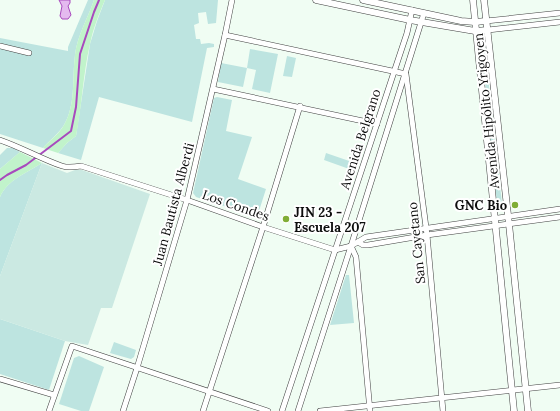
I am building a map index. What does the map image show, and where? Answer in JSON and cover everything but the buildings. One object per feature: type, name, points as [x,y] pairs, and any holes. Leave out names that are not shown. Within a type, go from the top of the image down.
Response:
[{"type":"street","name":"Juan Bautista Alberdi","points":[[123,411],[187,200],[232,0]]},
{"type":"street","points":[[316,0],[410,20],[475,31],[560,22]]},
{"type":"street","points":[[363,0],[461,21],[475,22],[560,13]]},
{"type":"street","name":"Avenida Hipólito Yrigoyen","points":[[472,0],[514,411]]},
{"type":"street","name":"Avenida Hipólito Yrigoyen","points":[[484,0],[509,220],[528,411]]},
{"type":"street","name":"Avenida Belgrano","points":[[282,411],[394,72],[412,10]]},
{"type":"street","name":"Avenida Belgrano","points":[[298,411],[406,74],[424,13]]},
{"type":"street","points":[[225,34],[406,74]]},
{"type":"street","points":[[0,46],[29,53]]},
{"type":"street","name":"San Cayetano","points":[[406,74],[427,235],[443,411]]},
{"type":"street","points":[[213,89],[300,106],[377,124]]},
{"type":"street","points":[[203,411],[263,227],[300,106]]},
{"type":"street","name":"Los Condes","points":[[0,140],[63,166],[73,168],[81,166],[336,250]]},
{"type":"street","points":[[358,242],[363,245],[368,245],[495,226],[509,220],[560,209]]},
{"type":"street","points":[[336,250],[351,246],[366,238],[426,228],[494,218],[509,220],[560,217]]},
{"type":"street","points":[[351,246],[356,257],[370,408]]},
{"type":"street","points":[[50,411],[54,395],[72,346],[268,411]]},
{"type":"street","points":[[0,379],[54,395]]},
{"type":"street","points":[[320,411],[370,408],[441,397],[560,385]]},
{"type":"shaded area","points":[[59,0],[70,0],[68,6],[71,15],[68,19],[62,19],[60,16],[62,6]]},
{"type":"shaded area","points":[[88,0],[94,0],[76,48],[72,100],[68,117],[64,125],[43,148],[0,134],[0,38],[68,51],[68,47]]},
{"type":"shaded area","points":[[105,0],[218,0],[216,23],[208,24],[206,12],[198,13],[199,23],[194,25],[196,39],[200,39],[201,44],[214,44],[214,47],[207,48],[192,122],[99,97],[81,160],[58,153],[76,136],[90,44]]},
{"type":"shaded area","points":[[481,41],[484,41],[502,204],[497,204]]},
{"type":"shaded area","points":[[250,49],[278,54],[270,93],[252,89],[256,70],[247,68]]},
{"type":"shaded area","points":[[287,56],[296,58],[292,77],[283,76]]},
{"type":"shaded area","points":[[221,63],[247,68],[243,87],[218,82]]},
{"type":"shaded area","points":[[217,97],[232,100],[226,131],[252,137],[238,179],[266,189],[258,214],[255,216],[196,197],[193,193],[214,98]]},
{"type":"shaded area","points":[[7,148],[13,148],[20,152],[0,169],[0,155]]},
{"type":"shaded area","points":[[326,153],[355,163],[352,170],[324,160]]},
{"type":"shaded area","points":[[42,163],[0,276],[0,197],[3,191],[13,181]]},
{"type":"shaded area","points":[[42,163],[67,173],[75,170],[82,170],[150,194],[112,308],[101,308],[88,345],[65,341],[0,319],[0,276]]},
{"type":"shaded area","points":[[346,275],[349,275],[354,323],[330,325]]},
{"type":"shaded area","points":[[0,319],[65,341],[49,390],[0,374]]},
{"type":"shaded area","points":[[114,342],[136,350],[134,357],[131,359],[110,353]]},
{"type":"shaded area","points":[[79,356],[104,367],[89,411],[81,411],[59,404],[74,358]]},
{"type":"sand","points":[[94,0],[105,0],[96,22],[90,44],[76,136],[58,153],[43,148],[64,125],[68,117],[72,100],[76,48]]},
{"type":"sand","points":[[20,152],[42,163],[13,181],[3,191],[0,197],[0,169]]},
{"type":"waterway","points":[[0,180],[26,165],[71,131],[76,107],[80,54],[99,0]]},
{"type":"place","name":"GNC Bio","points":[[515,205]]},
{"type":"place","name":"JIN 23 - Escuela 207","points":[[286,219]]}]
